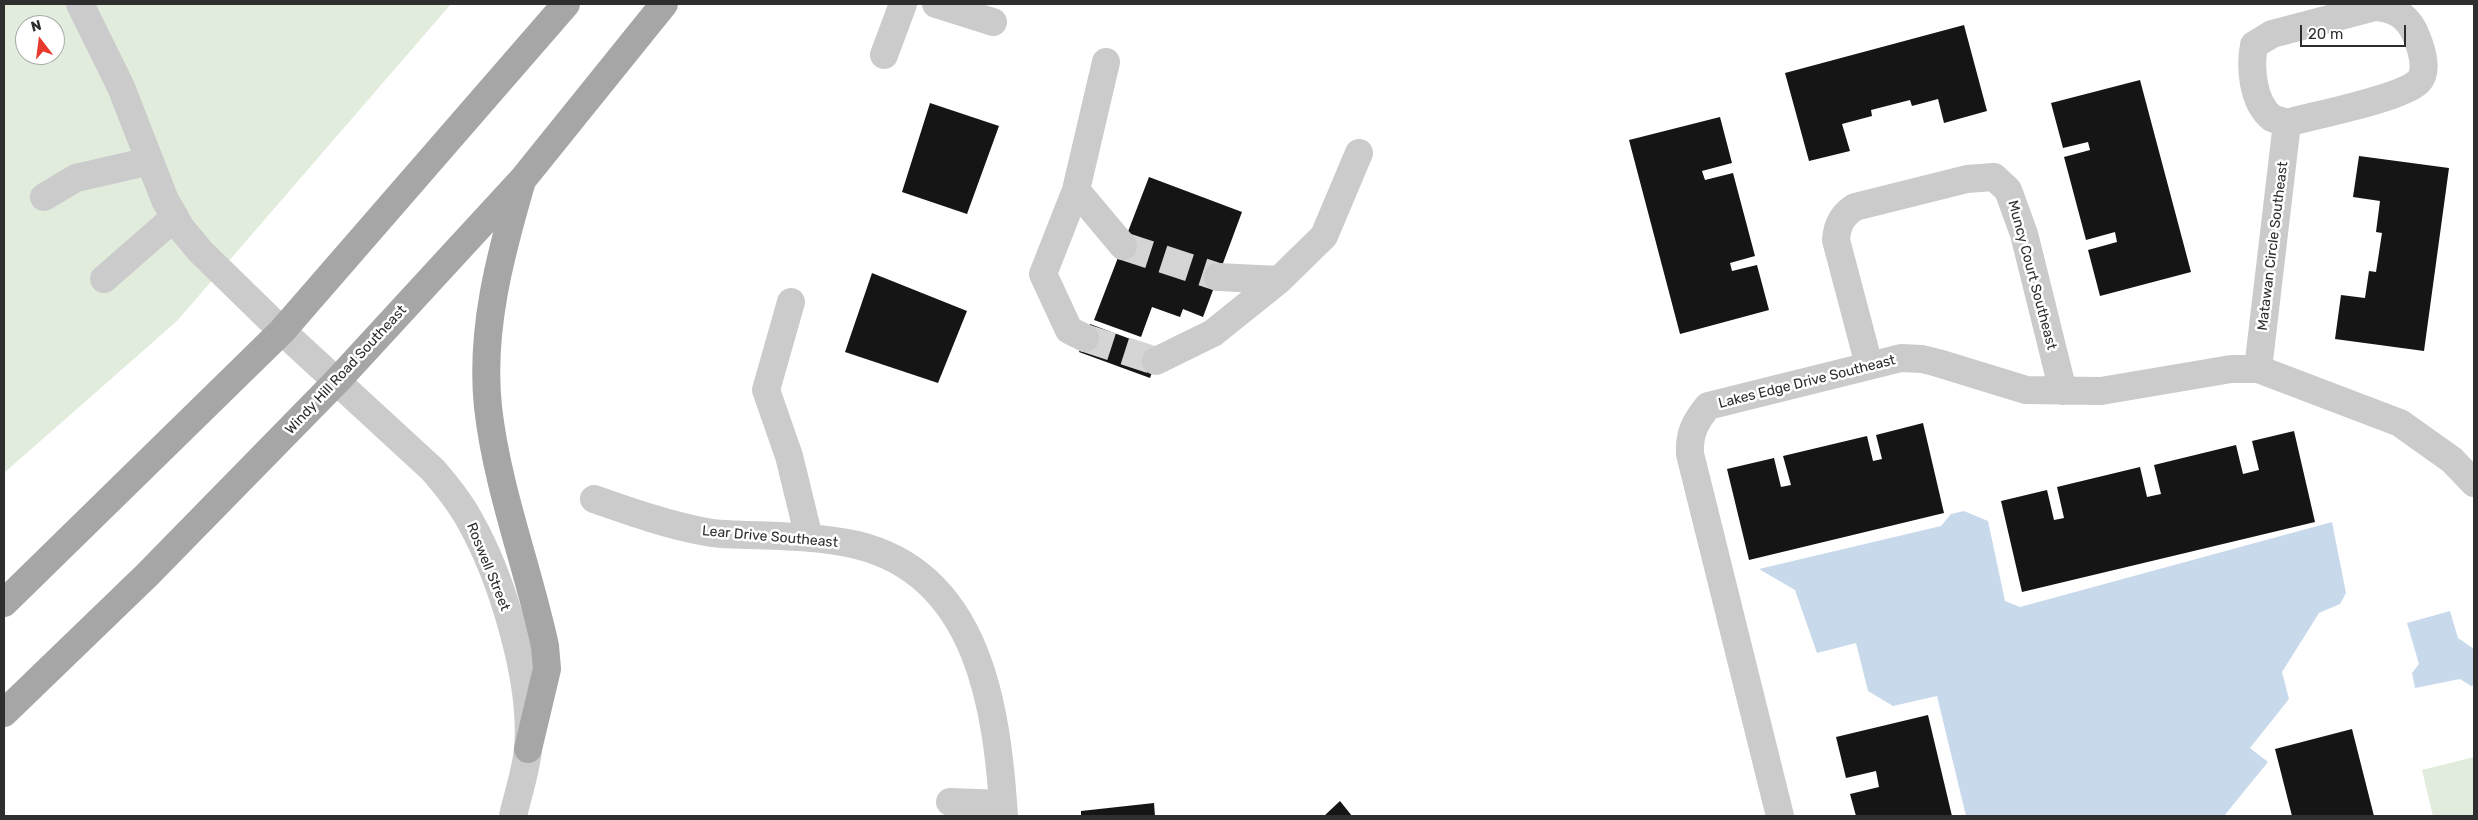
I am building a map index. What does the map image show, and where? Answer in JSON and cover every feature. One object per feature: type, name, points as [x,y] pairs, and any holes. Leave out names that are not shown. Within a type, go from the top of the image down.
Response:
[{"type":"main road","points":[[4,603],[282,331],[566,4]]},
{"type":"main road","name":"Windy Hill Road Southeast","points":[[4,713],[147,575],[336,382],[523,179],[664,4]]},
{"type":"main road","points":[[523,179],[505,238],[492,299],[487,360],[488,406],[495,452],[545,646],[547,669],[528,749]]},
{"type":"street","name":"Roswell Street","points":[[80,4],[121,87],[165,200],[200,251],[336,382],[433,470],[453,494],[469,519],[481,543],[512,630],[527,704],[528,749],[513,816]]},
{"type":"street","points":[[884,55],[903,4]]},
{"type":"street","points":[[936,4],[993,22]]},
{"type":"street","points":[[2375,7],[2386,8],[2400,13],[2408,21],[2421,50],[2423,70],[2419,81],[2401,93],[2287,123],[2272,118],[2263,105],[2256,88],[2251,63],[2254,45],[2272,34],[2375,7]]},
{"type":"street","points":[[1084,338],[1069,330],[1043,274],[1076,190],[1106,62]]},
{"type":"street","name":"Matawan Circle Southeast","points":[[2258,369],[2287,123]]},
{"type":"street","points":[[1156,361],[1213,333],[1279,280],[1324,236],[1359,153]]},
{"type":"street","points":[[44,197],[76,178],[150,161]]},
{"type":"street","name":"Muncy Court Southeast","points":[[1869,365],[1836,240],[1837,227],[1846,213],[1855,207],[1967,179],[1994,177],[2008,190],[2024,234],[2063,391]]},
{"type":"street","points":[[1076,190],[1122,246]]},
{"type":"street","points":[[104,279],[175,217]]},
{"type":"street","points":[[1218,276],[1279,280]]},
{"type":"street","points":[[791,302],[766,390],[789,456],[809,538]]},
{"type":"street","name":"Lakes Edge Drive Southeast","points":[[1780,816],[1690,454],[1689,440],[1693,425],[1708,406],[1901,358],[1922,359],[2026,390],[2101,391],[2231,369],[2258,369],[2400,423],[2452,460],[2474,483]]},
{"type":"street","name":"Lear Drive Southeast","points":[[594,499],[662,522],[709,533],[809,538],[858,545],[908,564],[940,594],[964,627],[988,690],[995,723],[1004,810]]},
{"type":"street","points":[[950,802],[1004,810]]},
{"type":"green space","points":[[4,4],[451,4],[177,321],[4,473]]},
{"type":"green space","points":[[2474,757],[2474,816],[2433,816],[2422,770]]},
{"type":"water","points":[[1964,511],[1988,521],[2005,601],[2020,607],[2332,522],[2346,593],[2340,604],[2319,613],[2282,672],[2289,699],[2250,748],[2268,762],[2224,816],[1966,816],[1937,696],[1893,706],[1868,691],[1856,643],[1817,653],[1795,590],[1759,569],[1941,526],[1951,514]]},
{"type":"water","points":[[2450,611],[2458,638],[2474,649],[2474,685],[2471,686],[2460,679],[2415,688],[2412,673],[2419,664],[2407,623]]},
{"type":"building","points":[[1964,25],[1987,111],[1944,123],[1938,99],[1912,106],[1910,100],[1871,110],[1872,116],[1842,124],[1850,151],[1809,161],[1785,73]]},
{"type":"building","points":[[2140,80],[2191,272],[2100,296],[2088,250],[2117,242],[2115,232],[2086,240],[2064,157],[2090,150],[2088,142],[2063,148],[2051,103]]},
{"type":"building","points":[[930,103],[999,126],[967,214],[902,192]]},
{"type":"building","points":[[1720,117],[1732,163],[1702,171],[1705,180],[1733,173],[1755,256],[1730,263],[1732,271],[1757,265],[1769,310],[1680,334],[1629,140]]},
{"type":"building","points":[[2359,156],[2449,168],[2424,351],[2335,339],[2341,295],[2365,298],[2369,271],[2376,272],[2382,233],[2376,232],[2380,201],[2353,197]]},
{"type":"building","points":[[1149,177],[1242,212],[1203,317],[1183,309],[1180,317],[1152,307],[1141,337],[1094,320]]},
{"type":"building","points":[[872,273],[967,311],[938,383],[845,352]]},
{"type":"building","points":[[1090,324],[1160,350],[1150,378],[1079,352]]},
{"type":"building","points":[[1923,423],[1944,513],[1749,560],[1727,469],[1774,458],[1781,487],[1791,485],[1783,456],[1867,436],[1873,461],[1882,459],[1876,435]]},
{"type":"building","points":[[2294,431],[2315,522],[2022,592],[2001,501],[2047,490],[2054,520],[2064,518],[2057,487],[2140,467],[2147,497],[2161,494],[2154,465],[2236,445],[2243,474],[2259,470],[2252,441]]},
{"type":"building","points":[[1928,715],[1952,816],[1856,816],[1850,794],[1879,787],[1876,771],[1846,778],[1836,737]]},
{"type":"building","points":[[2352,729],[2374,816],[2292,816],[2275,749]]},
{"type":"building","points":[[1340,801],[1352,816],[1324,816]]},
{"type":"building","points":[[1154,803],[1155,816],[1081,816],[1081,811]]},
{"type":"tunnel","points":[[1123,246],[1218,277]]},
{"type":"tunnel","points":[[1085,338],[1156,361]]}]
